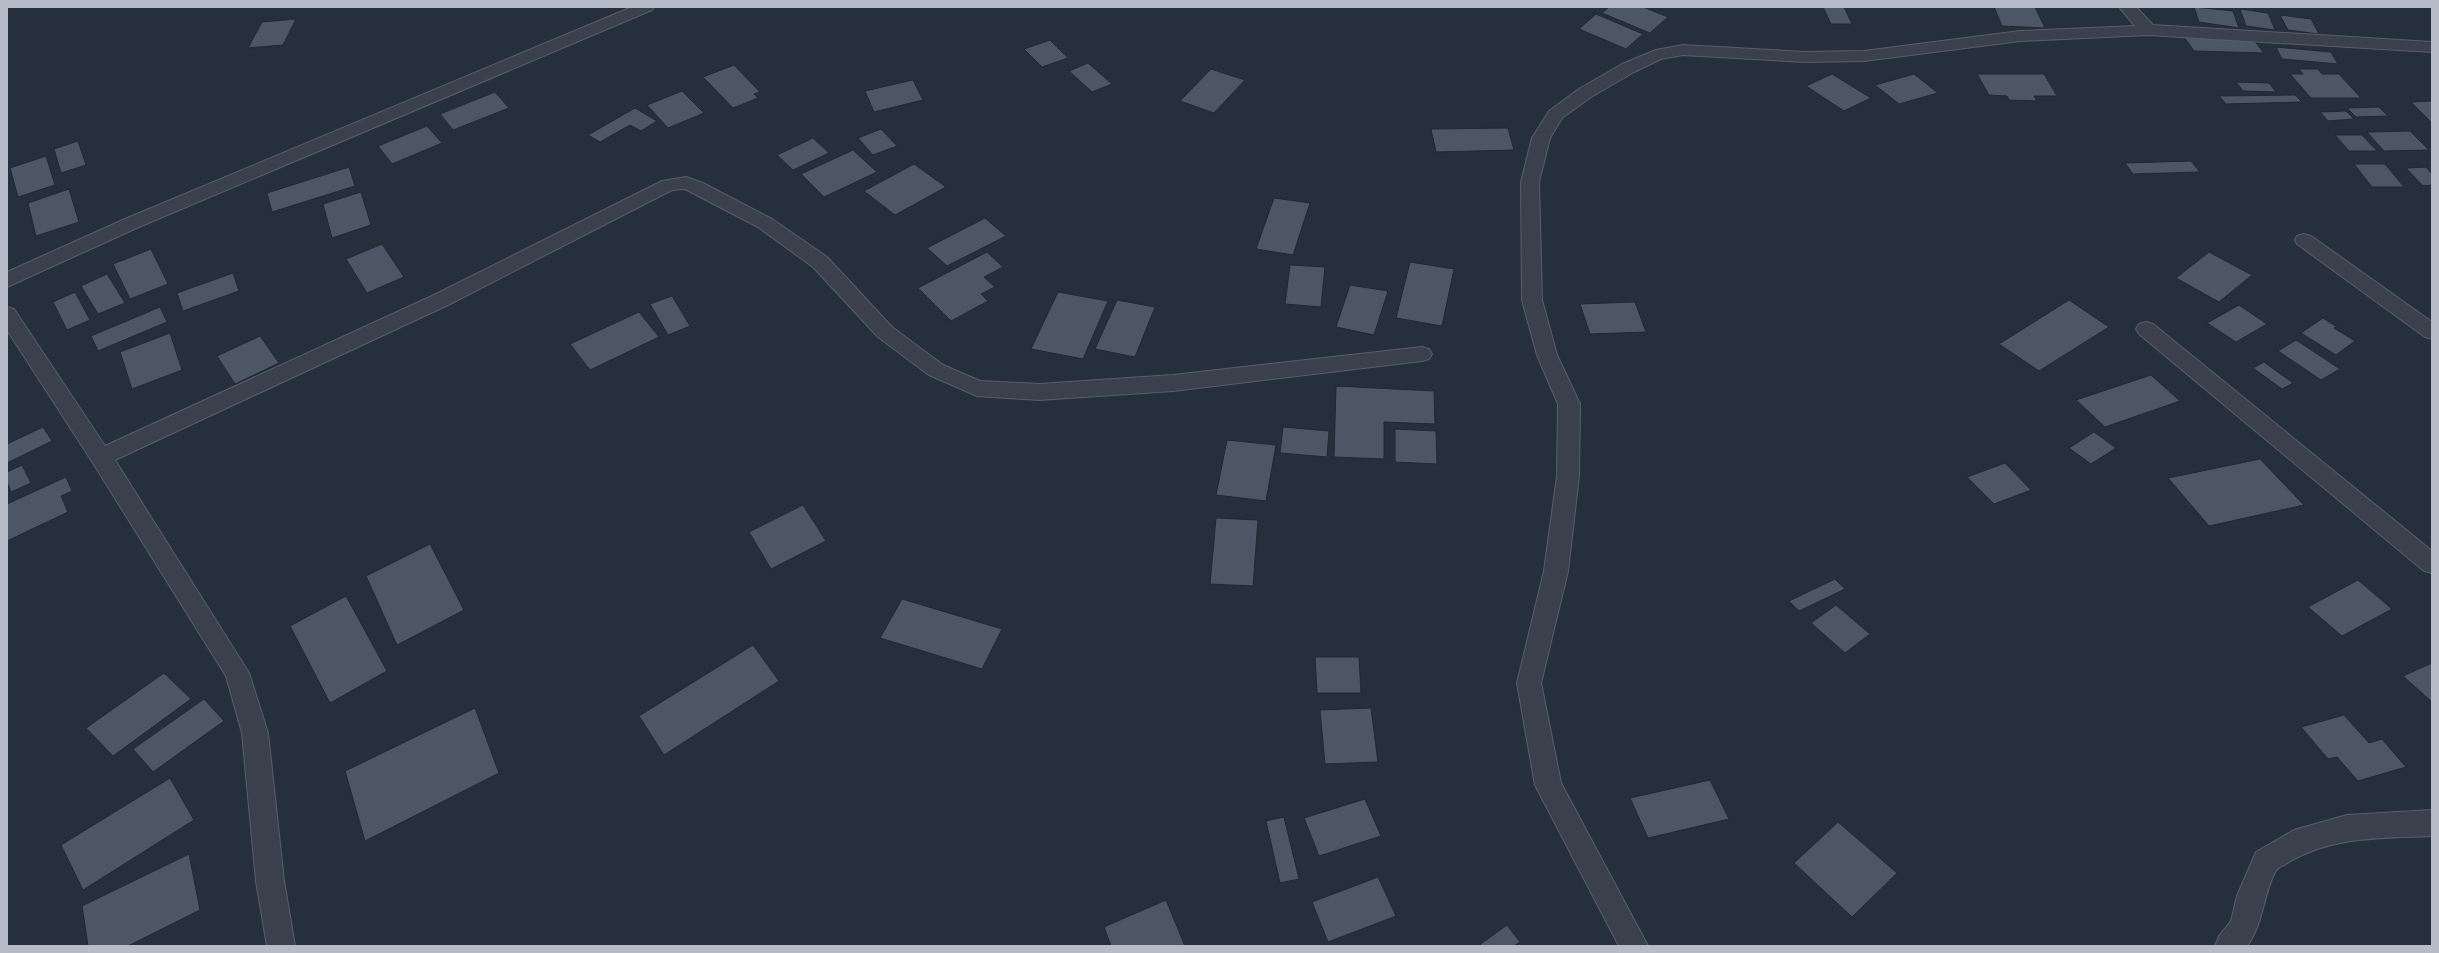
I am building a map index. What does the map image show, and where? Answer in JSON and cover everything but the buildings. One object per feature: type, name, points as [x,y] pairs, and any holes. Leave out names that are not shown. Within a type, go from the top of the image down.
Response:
[{"type":"street","points":[[7,280],[132,223],[646,7]]},
{"type":"street","points":[[2127,7],[2148,30]]},
{"type":"street","points":[[1634,946],[1548,785],[1529,683],[1556,571],[1568,476],[1568,404],[1547,355],[1532,300],[1530,182],[1541,138],[1555,115],[1585,93],[1656,55],[1683,50],[1804,57],[1864,56],[2020,36],[2148,30],[2432,47]]},
{"type":"street","points":[[101,457],[441,300],[651,192],[674,184],[686,183],[697,187],[765,223],[820,262],[885,332],[936,370],[977,388],[1039,392],[1173,383],[1422,354]]},
{"type":"street","points":[[2304,240],[2432,332]]},
{"type":"street","points":[[7,314],[101,457],[237,673],[255,733],[270,881],[280,946]]},
{"type":"street","points":[[2146,329],[2432,564]]},
{"type":"street","points":[[2229,946],[2243,928],[2251,896],[2266,862],[2303,839],[2347,828],[2432,823]]}]
